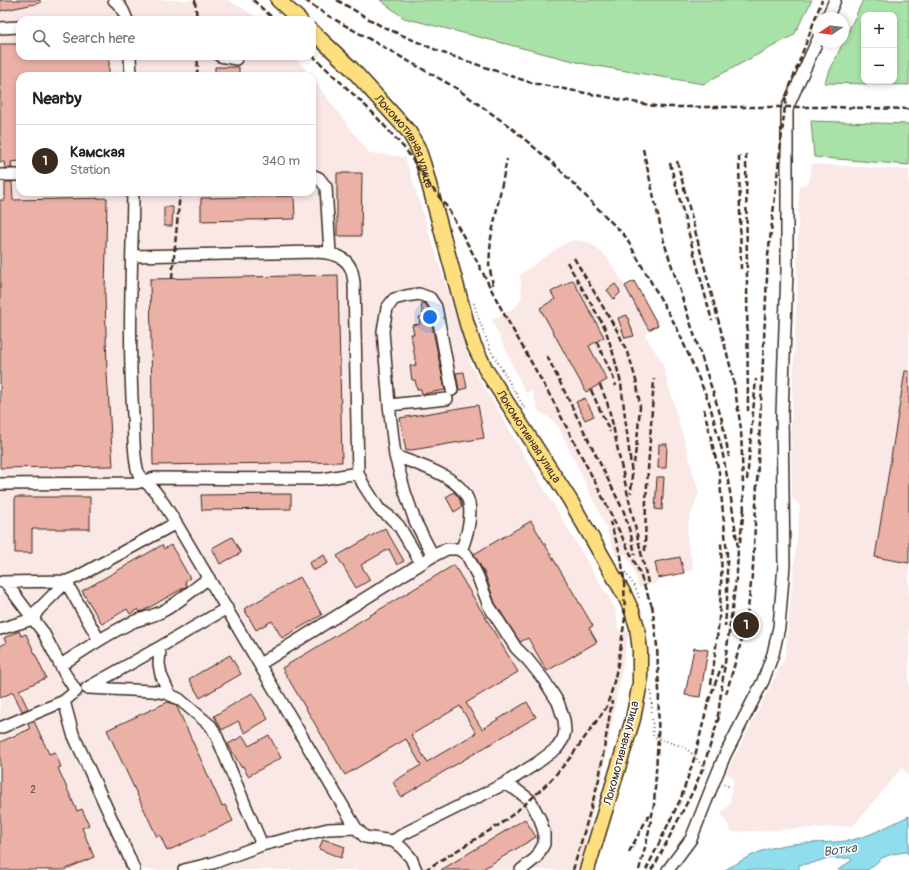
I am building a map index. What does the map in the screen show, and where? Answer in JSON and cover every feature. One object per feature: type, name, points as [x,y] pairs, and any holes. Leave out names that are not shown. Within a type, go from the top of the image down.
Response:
[{"type":"main road","points":[[278,0],[296,16]]},
{"type":"main road","name":"Локомотивная улица","points":[[316,35],[351,68],[410,132],[418,148],[424,166],[473,343],[486,370],[570,500],[632,611],[637,627],[639,643],[640,683],[633,719],[588,870]]},
{"type":"street","points":[[114,0],[124,11],[126,16]]},
{"type":"street","points":[[830,12],[835,0]]},
{"type":"street","points":[[0,28],[16,27]]},
{"type":"street","points":[[668,870],[691,839],[725,755],[763,681],[773,654],[779,627],[784,565],[782,414],[787,270],[787,111],[814,48]]},
{"type":"street","points":[[130,60],[131,72]]},
{"type":"street","points":[[0,175],[16,175]]},
{"type":"street","points":[[316,177],[319,178],[326,187],[330,253]]},
{"type":"street","points":[[132,196],[130,334],[135,463],[139,474],[142,481],[152,488],[176,523],[356,828],[365,837],[393,841],[411,858],[416,870]]},
{"type":"street","points":[[132,256],[317,252],[330,253],[340,257],[346,262],[352,269],[354,282],[358,473],[363,484],[379,509],[399,526],[421,563]]},
{"type":"street","points":[[390,405],[450,394],[436,306],[430,298],[420,294],[394,300],[387,308],[383,331],[390,405],[395,456],[415,521],[433,556]]},
{"type":"street","points":[[395,456],[443,475],[455,483],[464,493],[468,502],[469,518],[467,535],[461,551]]},
{"type":"street","points":[[0,484],[136,483],[155,478],[322,479],[358,473]]},
{"type":"street","points":[[3,582],[67,581],[176,523]]},
{"type":"street","points":[[260,664],[433,556],[447,550],[458,549],[467,555],[478,576],[489,606],[516,648],[544,680],[558,702],[566,731],[557,748],[504,784],[405,833],[393,841]]},
{"type":"street","points":[[61,665],[99,640],[136,621],[161,612],[182,599],[209,578]]},
{"type":"street","points":[[0,629],[33,619],[38,610],[67,581]]},
{"type":"street","points":[[67,581],[99,640]]},
{"type":"street","points":[[3,582],[43,632],[76,691]]},
{"type":"street","points":[[0,728],[64,701],[76,691],[88,688],[227,608]]},
{"type":"street","points":[[160,647],[159,664],[161,674],[170,695]]},
{"type":"street","points":[[88,688],[166,693],[179,699],[211,726],[262,845]]},
{"type":"street","points":[[64,701],[73,734],[134,870]]},
{"type":"street","points":[[504,784],[515,789],[530,800],[540,819],[544,832],[544,844],[536,858],[522,870]]},
{"type":"street","points":[[184,870],[214,866],[262,845],[328,829],[356,828]]},
{"type":"path","points":[[472,297],[491,351],[528,413]]},
{"type":"path","points":[[622,567],[635,586],[642,603]]},
{"type":"path","points":[[651,692],[653,737],[684,746],[695,756],[710,776],[731,788]]},
{"type":"shaded area","points":[[0,0],[228,0],[255,16],[16,16],[16,60],[298,60],[307,72],[16,72],[16,196],[316,196],[316,83],[369,153],[405,157],[471,365],[616,610],[618,629],[629,632],[601,782],[578,870],[0,870]]},
{"type":"shaded area","points":[[812,164],[909,170],[909,776],[902,768],[853,826],[732,832],[721,813],[729,805],[734,778],[726,773],[785,658],[800,505],[792,499],[791,426],[797,291],[799,186],[809,183]]},
{"type":"shaded area","points":[[574,240],[590,243],[606,256],[625,286],[649,330],[645,335],[662,362],[699,493],[689,520],[687,533],[688,546],[694,570],[658,578],[659,582],[639,588],[626,554],[616,557],[606,527],[558,426],[549,417],[539,412],[532,391],[525,392],[492,320],[516,307],[522,297],[520,275],[556,249]]},
{"type":"green space","points":[[380,0],[812,0],[794,35],[703,84],[585,64],[404,18]]},
{"type":"green space","points":[[863,0],[909,0],[909,85],[866,84],[897,84],[897,12],[861,12],[861,84],[824,83],[840,48],[849,48],[849,30]]},
{"type":"green space","points":[[811,121],[909,124],[909,165],[814,157]]},
{"type":"water","name":"Вотка","points":[[909,816],[909,855],[906,852],[892,854],[882,858],[868,870],[838,870],[852,860],[850,858],[825,859],[799,865],[799,870],[725,870],[768,849],[793,844],[846,841],[870,834]]},
{"type":"building","points":[[0,0],[40,0],[40,3],[0,11]]},
{"type":"building","points":[[0,44],[16,44],[16,60],[109,60],[109,72],[16,72],[16,161],[11,162],[12,168],[5,168],[4,162],[0,162]]},
{"type":"building","points":[[215,67],[239,67],[239,72],[215,72]]},
{"type":"building","points":[[337,173],[362,173],[361,236],[337,236]]},
{"type":"building","points":[[5,182],[12,182],[13,200],[107,198],[105,293],[107,374],[113,466],[0,468],[0,200],[5,200]]},
{"type":"building","points":[[294,196],[295,219],[201,221],[201,198]]},
{"type":"building","points":[[164,207],[173,207],[172,226],[164,226]]},
{"type":"building","points":[[338,275],[342,462],[153,465],[150,279]]},
{"type":"building","points":[[573,280],[604,337],[589,346],[607,380],[586,392],[540,308],[555,299],[551,292]]},
{"type":"building","points":[[634,281],[658,325],[649,330],[625,286]]},
{"type":"building","points":[[615,284],[620,293],[614,299],[607,290]]},
{"type":"building","points":[[425,303],[429,310],[445,390],[422,394],[421,389],[417,389],[415,380],[412,380],[410,366],[416,365],[411,334],[414,334],[412,325],[420,324],[419,317],[423,316],[421,304]]},
{"type":"building","points":[[627,315],[634,336],[625,338],[618,318]]},
{"type":"building","points":[[905,371],[909,371],[909,563],[875,557]]},
{"type":"building","points":[[464,372],[467,388],[459,390],[456,373]]},
{"type":"building","points":[[585,398],[594,416],[585,420],[576,402]]},
{"type":"building","points":[[478,405],[484,438],[406,451],[400,418]]},
{"type":"building","points":[[659,444],[667,444],[666,468],[658,468]]},
{"type":"building","points":[[657,477],[664,477],[662,510],[655,509]]},
{"type":"building","points":[[454,492],[459,498],[462,507],[454,512],[446,497]]},
{"type":"building","points":[[291,494],[291,509],[202,510],[201,495]]},
{"type":"building","points":[[15,497],[90,497],[90,529],[32,529],[32,553],[15,553]]},
{"type":"building","points":[[531,521],[593,626],[589,628],[597,642],[547,671],[528,638],[520,642],[495,603],[485,574],[474,554]]},
{"type":"building","points":[[385,528],[404,561],[397,565],[389,549],[361,565],[370,580],[356,588],[337,556]]},
{"type":"building","points":[[232,537],[241,553],[220,564],[212,548]]},
{"type":"building","points":[[162,545],[164,549],[171,545],[190,578],[185,581],[187,586],[143,611],[140,612],[138,609],[130,614],[127,609],[102,624],[82,591]]},
{"type":"building","points":[[324,555],[328,563],[313,571],[309,563]]},
{"type":"building","points":[[680,557],[684,573],[658,578],[655,562]]},
{"type":"building","points":[[454,565],[518,672],[466,703],[482,729],[527,702],[536,717],[401,797],[393,782],[421,765],[406,739],[345,775],[282,668]],"holes":[[[460,706],[476,733],[427,762],[411,735]]]},
{"type":"building","points":[[300,577],[322,615],[282,638],[272,621],[256,630],[244,609]]},
{"type":"building","points":[[19,631],[21,636],[26,634],[46,678],[19,690],[28,709],[22,711],[13,692],[0,698],[0,646],[6,643],[4,638]]},
{"type":"building","points":[[694,648],[708,650],[700,697],[685,695]]},
{"type":"building","points":[[230,655],[241,674],[200,698],[189,679]]},
{"type":"building","points":[[252,693],[268,719],[245,733],[238,721],[222,730],[214,716]]},
{"type":"building","points":[[168,702],[176,705],[222,806],[225,805],[233,821],[167,851],[160,835],[157,837],[107,730]]},
{"type":"building","points":[[34,721],[49,754],[55,752],[61,767],[58,768],[77,811],[82,809],[89,825],[82,828],[94,857],[64,870],[0,870],[0,742],[30,729],[28,724]]},
{"type":"building","points":[[269,735],[281,758],[248,776],[228,744],[243,736],[249,746]]},
{"type":"building","points":[[525,819],[536,837],[481,870],[441,870]]},
{"type":"building","points":[[323,839],[345,847],[341,858],[319,849]]},
{"type":"railway","points":[[195,0],[197,16]]},
{"type":"railway","points":[[253,0],[271,16]]},
{"type":"railway","points":[[305,0],[325,14],[456,88],[509,126],[555,165],[625,236],[677,328],[709,402],[722,450],[730,492],[738,548],[737,572],[717,723]]},
{"type":"railway","points":[[337,0],[381,26],[443,53],[532,83],[660,107],[826,107],[909,109]]},
{"type":"railway","points":[[726,694],[746,625],[753,567],[768,256],[786,97],[822,0]]},
{"type":"railway","points":[[316,59],[373,113],[406,150],[447,207],[504,314],[552,399],[596,484],[638,569],[653,609]]},
{"type":"railway","points":[[197,72],[198,60]]},
{"type":"railway","points":[[643,149],[664,242],[722,420],[729,457]]},
{"type":"railway","points":[[746,154],[748,411]]},
{"type":"railway","points":[[739,156],[741,269]]},
{"type":"railway","points":[[493,285],[489,265],[491,238],[507,159]]},
{"type":"railway","points":[[677,161],[733,377],[741,429],[744,513]]},
{"type":"railway","points":[[670,163],[712,321]]},
{"type":"railway","points":[[172,278],[180,196]]},
{"type":"railway","points":[[574,258],[619,334],[630,359],[637,384],[640,407],[634,463]]},
{"type":"railway","points":[[567,262],[605,328],[613,353],[621,383],[632,475],[631,493]]},
{"type":"railway","points":[[597,342],[616,386]]},
{"type":"railway","points":[[547,356],[624,512],[635,555]]},
{"type":"railway","points":[[645,551],[646,500],[654,379]]},
{"type":"railway","points":[[747,480],[756,379]]},
{"type":"railway","points":[[600,385],[607,402],[613,425],[648,583]]},
{"type":"railway","points":[[591,390],[610,432]]},
{"type":"railway","points":[[704,409],[719,472],[727,554],[727,599],[725,627]]},
{"type":"railway","points":[[740,542],[744,508]]},
{"type":"railway","points":[[425,870],[502,823],[530,800],[551,780],[570,758],[606,708],[618,664],[625,618],[624,579],[621,556],[610,522]]},
{"type":"railway","points":[[711,684],[719,613],[721,542]]},
{"type":"railway","points":[[639,870],[654,805],[658,738],[659,691],[657,646],[652,604]]},
{"type":"railway","points":[[646,870],[681,798],[695,756],[708,703],[722,665]]},
{"type":"railway","points":[[573,870],[599,779],[612,701]]},
{"type":"railway","points":[[651,870],[694,789],[703,768],[719,717]]},
{"type":"railway","points":[[629,852],[650,813]]},
{"type":"place","name":"Камская","points":[[746,625]]}]
